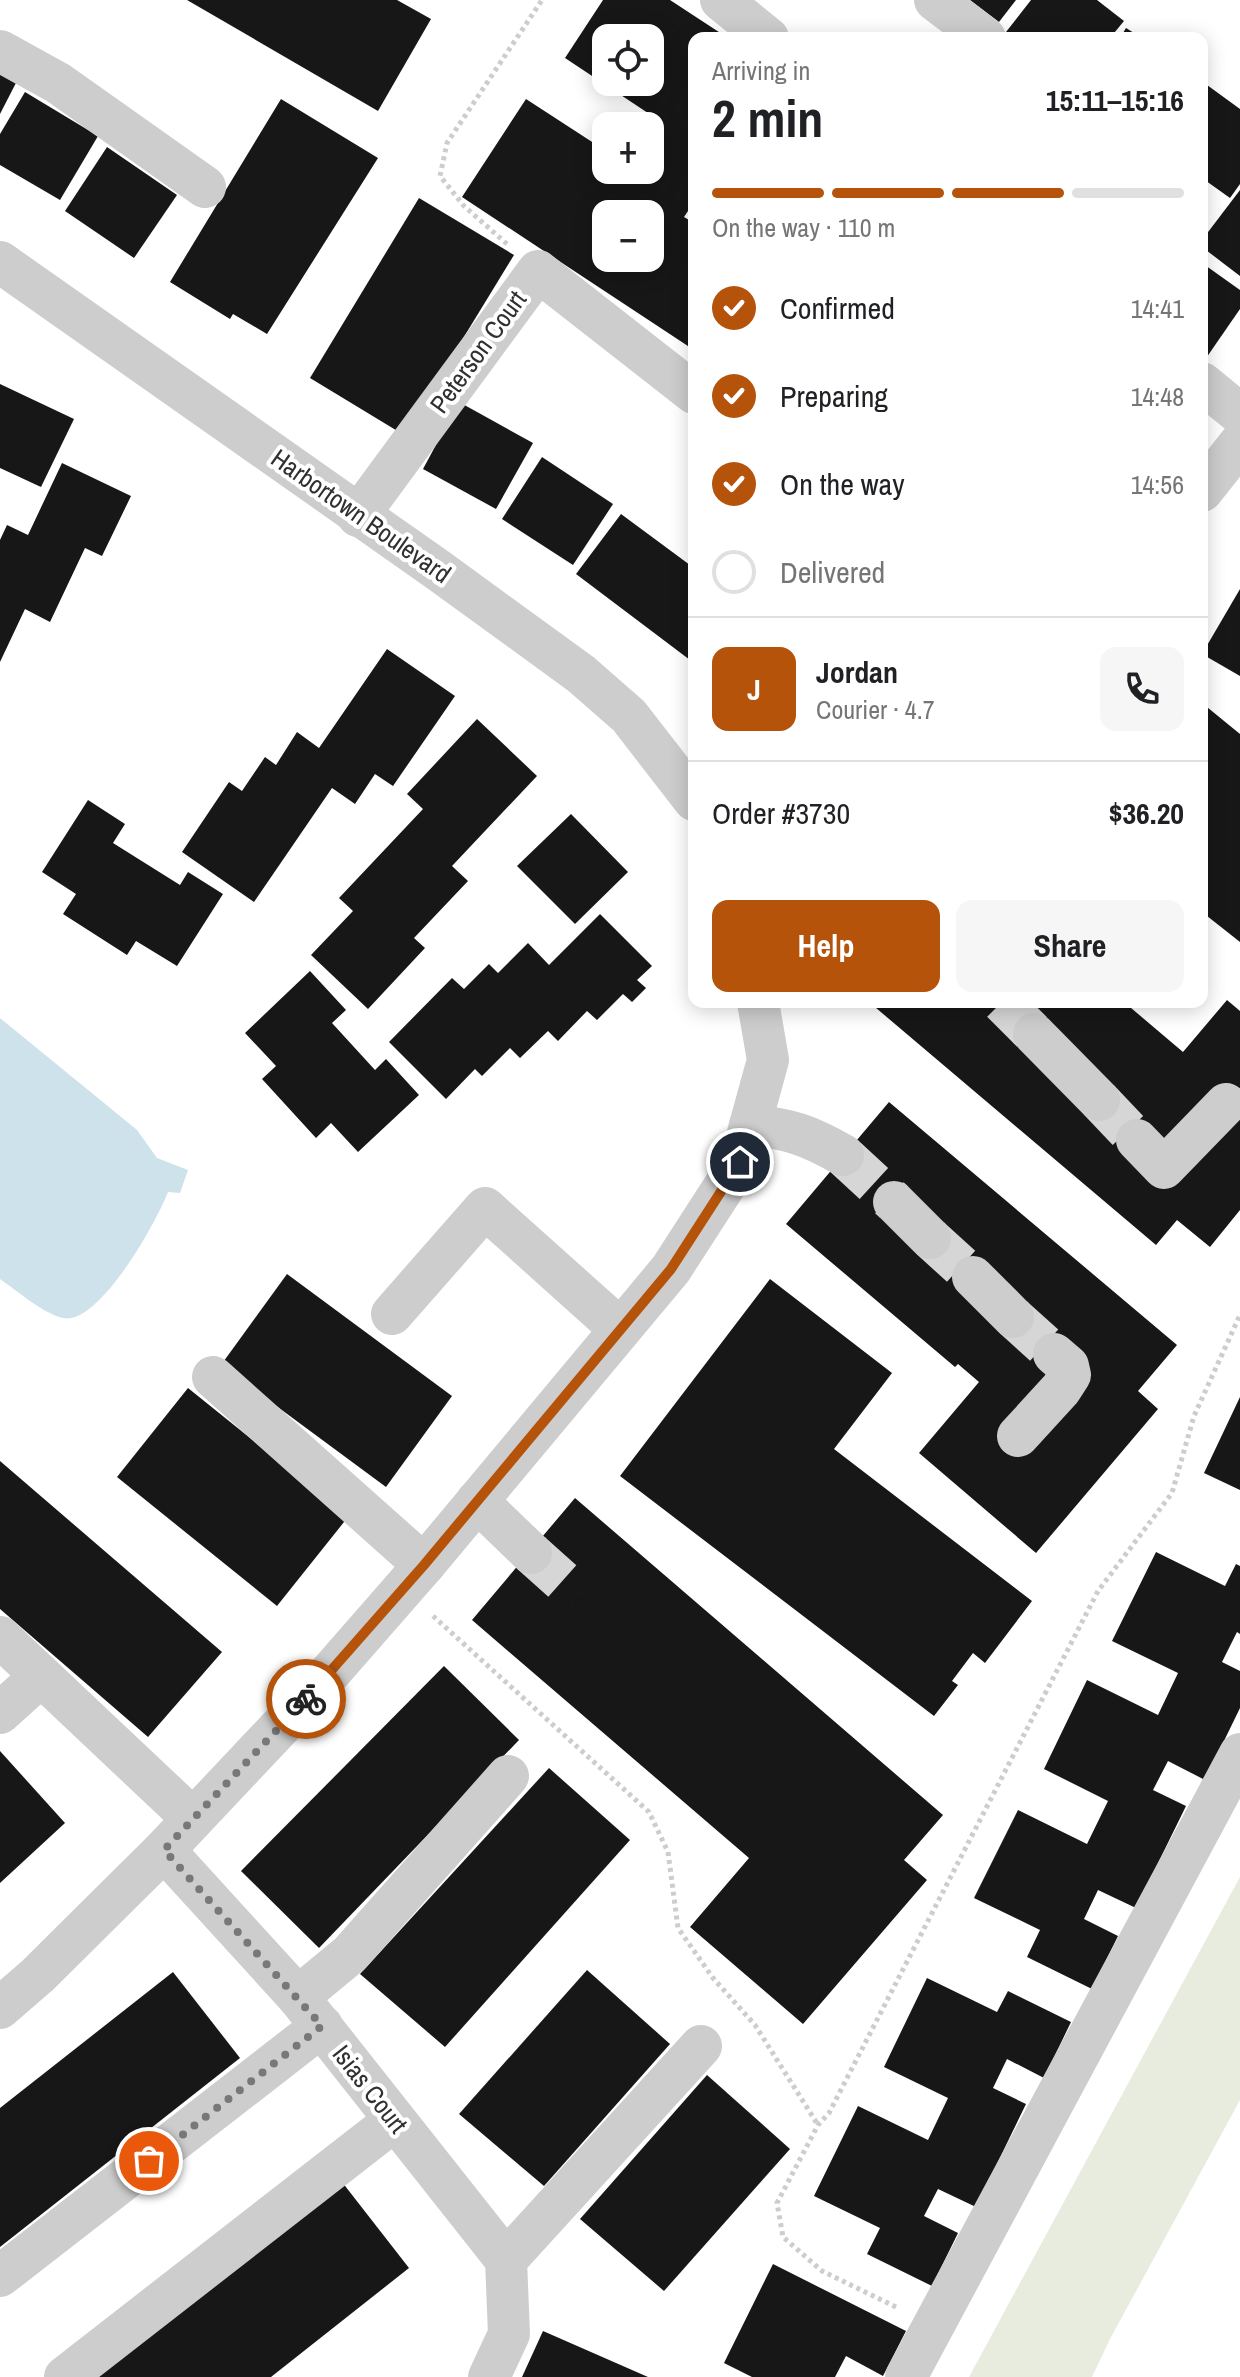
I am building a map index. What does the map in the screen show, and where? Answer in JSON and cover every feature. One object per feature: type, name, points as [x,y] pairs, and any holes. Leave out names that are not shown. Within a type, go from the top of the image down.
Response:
[{"type":"street","points":[[721,0],[761,32]]},
{"type":"street","points":[[935,0],[977,32]]},
{"type":"street","points":[[0,51],[58,83],[205,187]]},
{"type":"street","name":"Harbortown Boulevard","points":[[0,262],[581,674],[629,716],[688,792]]},
{"type":"street","name":"Peterson Court","points":[[358,516],[538,271],[688,388]]},
{"type":"street","points":[[1208,388],[1240,414]]},
{"type":"street","points":[[1208,483],[1240,443]]},
{"type":"street","points":[[0,2008],[38,1975],[164,1850],[313,1692],[671,1269],[740,1162],[768,1060],[759,1008]]},
{"type":"street","points":[[1034,1034],[1099,1100]]},
{"type":"street","points":[[1137,1140],[1164,1168],[1226,1104]]},
{"type":"street","points":[[750,1125],[811,1136],[843,1155]]},
{"type":"street","points":[[894,1202],[930,1238]]},
{"type":"street","points":[[392,1314],[485,1208],[620,1329]]},
{"type":"street","points":[[973,1277],[1013,1317]]},
{"type":"street","points":[[1018,1436],[1070,1375],[1068,1366],[1054,1354]]},
{"type":"street","points":[[213,1377],[413,1576]]},
{"type":"street","points":[[477,1501],[531,1553]]},
{"type":"street","points":[[0,1637],[193,1819]]},
{"type":"street","points":[[0,1713],[41,1676]]},
{"type":"street","points":[[906,2377],[1240,1754]]},
{"type":"street","points":[[0,2276],[310,2012],[350,1954],[508,1776]]},
{"type":"street","name":"Isias Court","points":[[164,1850],[310,2012],[506,2260]]},
{"type":"street","points":[[489,2377],[509,2334],[506,2260],[701,2046]]},
{"type":"street","points":[[65,2377],[394,2121]]},
{"type":"path","points":[[538,271],[464,206],[440,176],[447,143],[542,0]]},
{"type":"path","points":[[902,2308],[889,2305],[822,2271],[783,2237],[777,2203],[818,2125],[829,2113],[1098,1591],[1172,1493],[1194,1416],[1240,1315]]},
{"type":"path","points":[[413,1576],[649,1812],[668,1852],[678,1928],[713,1978],[755,2025],[818,2125]]},
{"type":"shaded area","points":[[1240,1877],[1240,2100],[1092,2377],[969,2377]]},
{"type":"water","points":[[0,1018],[137,1130],[157,1158],[188,1170],[180,1193],[168,1192],[125,1269],[93,1306],[77,1316],[63,1318],[47,1312],[0,1279]]},
{"type":"building","points":[[187,0],[397,0],[431,19],[378,111]]},
{"type":"building","points":[[603,0],[670,0],[719,32],[688,32],[688,211],[684,217],[688,219],[688,346],[462,197],[526,99],[592,142],[592,184],[664,184],[664,112],[646,112],[622,96],[664,96],[664,24],[592,24],[592,76],[565,58]]},
{"type":"building","points":[[970,0],[1016,0],[999,22]]},
{"type":"building","points":[[1031,0],[1097,0],[1124,21],[1115,32],[1006,32]]},
{"type":"building","points":[[0,70],[18,79],[0,114]]},
{"type":"building","points":[[1208,86],[1240,109],[1240,184],[1230,198],[1208,182]]},
{"type":"building","points":[[25,92],[98,136],[60,200],[0,165],[0,134]]},
{"type":"building","points":[[281,99],[378,158],[267,334],[233,314],[230,319],[170,282]]},
{"type":"building","points":[[107,147],[177,195],[134,258],[65,211]]},
{"type":"building","points":[[1240,190],[1240,276],[1208,252],[1208,232]]},
{"type":"building","points":[[419,198],[514,255],[404,435],[310,378]]},
{"type":"building","points":[[1208,267],[1240,290],[1240,309],[1208,355]]},
{"type":"building","points":[[0,384],[74,419],[41,487],[0,468]]},
{"type":"building","points":[[459,402],[533,443],[496,509],[423,469]]},
{"type":"building","points":[[542,457],[613,504],[573,565],[502,519]]},
{"type":"building","points":[[62,463],[131,496],[102,556],[85,548],[50,622],[25,609],[0,662],[0,540],[7,525],[28,535]]},
{"type":"building","points":[[621,514],[688,564],[688,658],[576,574]]},
{"type":"building","points":[[1240,589],[1240,676],[1208,657],[1208,644]]},
{"type":"building","points":[[387,649],[455,696],[393,786],[375,774],[355,804],[332,788],[254,902],[182,852],[229,782],[242,791],[265,757],[276,765],[297,732],[319,748]]},
{"type":"building","points":[[1208,708],[1240,734],[1240,942],[1208,917]]},
{"type":"building","points":[[477,719],[537,776],[452,866],[468,881],[414,938],[425,948],[368,1009],[311,955],[353,911],[339,898],[423,809],[407,794]]},
{"type":"building","points":[[88,800],[125,824],[113,843],[180,885],[188,872],[223,894],[177,966],[136,941],[127,955],[63,914],[76,894],[42,872]]},
{"type":"building","points":[[571,814],[628,872],[575,924],[517,866]]},
{"type":"building","points":[[600,914],[652,966],[637,980],[646,988],[632,1002],[623,994],[597,1020],[587,1011],[558,1041],[548,1031],[520,1058],[510,1048],[482,1076],[475,1069],[446,1099],[389,1042],[452,978],[464,989],[489,964],[498,973],[528,943],[549,965]]},
{"type":"building","points":[[310,971],[346,1010],[332,1023],[375,1070],[386,1059],[419,1095],[358,1152],[331,1123],[316,1138],[262,1079],[276,1066],[245,1033]]},
{"type":"building","points":[[1227,1000],[1240,1011],[1240,1210],[1210,1247],[1177,1220],[1156,1245],[876,1008],[1131,1008],[1183,1052]]},
{"type":"building","points":[[889,1102],[1177,1345],[1138,1391],[1158,1409],[1036,1553],[919,1453],[979,1382],[958,1364],[955,1367],[786,1224]]},
{"type":"building","points":[[287,1274],[452,1396],[386,1487],[221,1365]]},
{"type":"building","points":[[770,1279],[892,1373],[834,1449],[1032,1601],[985,1663],[973,1653],[952,1681],[958,1685],[934,1716],[620,1476]]},
{"type":"building","points":[[188,1388],[348,1517],[277,1606],[117,1477]]},
{"type":"building","points":[[1240,1397],[1240,1490],[1204,1473]]},
{"type":"building","points":[[0,1461],[222,1652],[148,1737],[0,1609]]},
{"type":"building","points":[[575,1498],[943,1815],[904,1860],[927,1880],[803,2024],[690,1927],[749,1858],[472,1620]]},
{"type":"building","points":[[1156,1552],[1225,1586],[1236,1564],[1240,1566],[1240,1634],[1237,1632],[1222,1662],[1240,1671],[1240,1708],[1205,1780],[1168,1761],[1153,1790],[1186,1806],[1136,1908],[1098,1890],[1084,1919],[1118,1936],[1092,1989],[1027,1957],[1040,1930],[974,1898],[1018,1810],[1087,1844],[1108,1801],[1044,1769],[1087,1680],[1158,1715],[1178,1673],[1112,1641]]},
{"type":"building","points":[[444,1666],[519,1740],[319,1948],[241,1871]]},
{"type":"building","points":[[0,1751],[65,1823],[0,1883]]},
{"type":"building","points":[[549,1768],[630,1840],[445,2047],[360,1974]]},
{"type":"building","points":[[587,1970],[670,2044],[544,2186],[459,2114]]},
{"type":"building","points":[[173,1972],[240,2058],[0,2247],[0,2108]]},
{"type":"building","points":[[927,1978],[997,2012],[1008,1991],[1071,2022],[1044,2078],[1007,2059],[993,2088],[1026,2104],[976,2207],[938,2189],[924,2216],[958,2233],[932,2286],[867,2254],[880,2228],[814,2196],[858,2106],[928,2140],[948,2098],[884,2067]]},
{"type":"building","points":[[707,2075],[790,2149],[664,2291],[580,2219]]},
{"type":"building","points":[[342,2182],[409,2268],[271,2377],[94,2377]]},
{"type":"building","points":[[773,2264],[906,2331],[883,2376],[846,2356],[835,2377],[752,2377],[724,2363]]},
{"type":"building","points":[[543,2331],[648,2377],[522,2377]]},
{"type":"tunnel","points":[[1008,1008],[1034,1034]]},
{"type":"tunnel","points":[[1099,1100],[1137,1140]]},
{"type":"tunnel","points":[[843,1155],[894,1202]]},
{"type":"tunnel","points":[[930,1238],[973,1277]]},
{"type":"tunnel","points":[[1013,1317],[1054,1354]]},
{"type":"tunnel","points":[[531,1553],[578,1595]]},
{"type":"way so far","points":[[149,2161],[322,2026],[164,1850],[306,1699]]},
{"type":"route","points":[[306,1699],[424,1565],[671,1269],[740,1162]]}]
